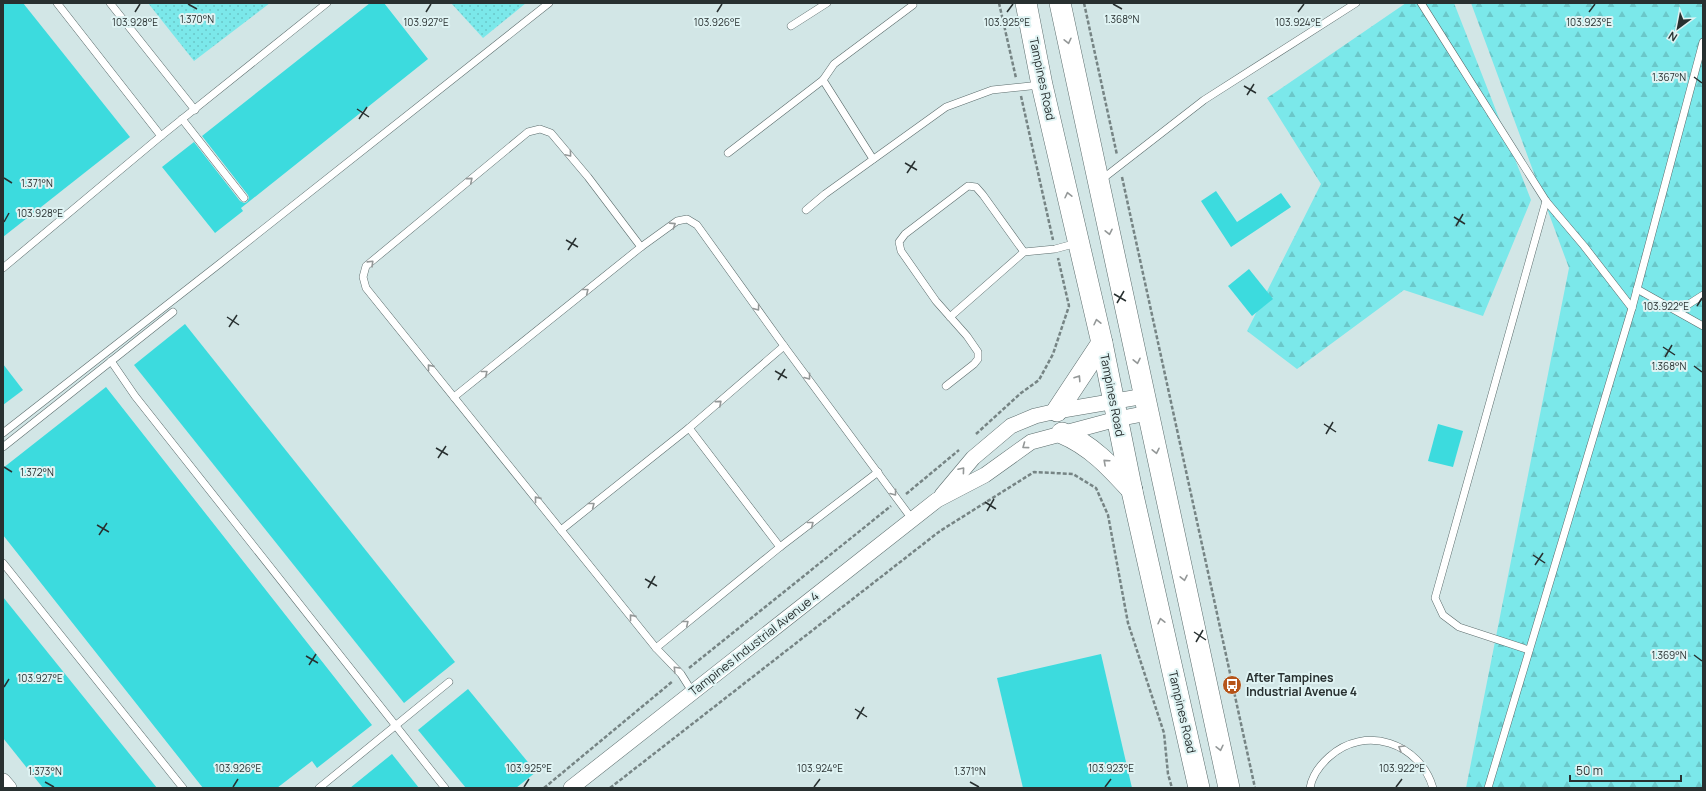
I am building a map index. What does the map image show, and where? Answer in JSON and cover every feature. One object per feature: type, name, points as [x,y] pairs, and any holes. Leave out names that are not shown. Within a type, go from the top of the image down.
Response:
[{"type":"main road","name":"Tampines Road","points":[[1026,3],[1042,85],[1080,243],[1132,491],[1199,788]]},
{"type":"main road","points":[[1060,3],[1229,788]]},
{"type":"main road","points":[[1057,411],[1102,343]]},
{"type":"main road","points":[[1062,433],[1075,438],[1108,464],[1132,491]]},
{"type":"street","name":"Tampines Industrial Avenue 4","points":[[937,500],[972,458],[1011,426],[1035,416],[1057,411],[1115,410],[1147,405]]},
{"type":"street","name":"Tampines Industrial Avenue 4","points":[[571,788],[693,693],[912,518],[937,500],[986,475],[1031,442],[1062,433],[1115,410]]},
{"type":"street","points":[[3,781],[9,788]]},
{"type":"lane","points":[[57,3],[161,136]]},
{"type":"lane","points":[[110,3],[195,110]]},
{"type":"lane","points":[[3,268],[161,136],[327,3]]},
{"type":"lane","points":[[3,433],[549,3]]},
{"type":"lane","points":[[792,26],[827,3]]},
{"type":"lane","points":[[1098,183],[1204,100],[1356,3]]},
{"type":"lane","points":[[1421,3],[1546,201],[1584,246],[1632,308]]},
{"type":"lane","points":[[728,153],[822,80],[834,64],[913,5]]},
{"type":"lane","points":[[1488,788],[1632,308],[1702,46]]},
{"type":"lane","points":[[822,80],[873,159]]},
{"type":"lane","points":[[806,210],[825,194],[946,107],[992,90],[1042,85]]},
{"type":"lane","points":[[182,119],[244,198]]},
{"type":"lane","points":[[641,247],[588,177],[551,133],[540,129],[528,132],[366,266],[363,277],[366,288],[656,648],[681,674],[693,693]]},
{"type":"lane","points":[[946,386],[974,364],[978,359],[978,352],[936,301],[901,251],[899,242],[905,234],[968,186],[976,187],[983,195],[1024,252]]},
{"type":"lane","points":[[1529,650],[1459,627],[1442,615],[1435,598],[1546,201]]},
{"type":"lane","points":[[454,398],[641,247],[677,221],[687,219],[697,225],[784,346],[912,518]]},
{"type":"lane","points":[[950,317],[1024,252],[1055,249],[1080,243]]},
{"type":"lane","points":[[1637,289],[1703,326]]},
{"type":"lane","points":[[1678,311],[1703,295]]},
{"type":"lane","points":[[3,448],[173,312]]},
{"type":"lane","points":[[561,530],[689,428],[784,346]]},
{"type":"lane","points":[[111,361],[140,402],[445,788]]},
{"type":"lane","points":[[689,428],[780,548]]},
{"type":"lane","points":[[656,648],[780,548],[878,472]]},
{"type":"lane","points":[[3,563],[181,787]]},
{"type":"lane","points":[[319,788],[449,682]]},
{"type":"lane","points":[[1310,788],[1311,782],[1321,765],[1336,751],[1354,742],[1376,740],[1398,745],[1416,758],[1430,776],[1433,788]]},
{"type":"path","points":[[975,435],[1021,393],[1039,380],[1053,354],[1069,306],[999,3]]},
{"type":"path","points":[[1084,3],[1255,788]]},
{"type":"path","points":[[544,788],[681,674],[963,446]]},
{"type":"path","points":[[610,788],[940,531],[1034,472],[1073,474],[1096,488],[1108,516],[1128,624],[1164,733],[1168,774],[1172,788]]},
{"type":"green space","points":[[148,3],[270,3],[194,61]]},
{"type":"green space","points":[[451,3],[526,3],[483,38]]},
{"type":"green space","points":[[1406,3],[1454,3],[1531,200],[1483,316],[1404,290],[1297,369],[1247,331],[1321,184],[1267,98]]},
{"type":"green space","points":[[1471,3],[1703,3],[1703,788],[1466,788],[1569,268]]},
{"type":"building","points":[[3,3],[23,3],[130,137],[3,237]]},
{"type":"building","points":[[370,3],[384,3],[428,59],[241,208],[243,211],[215,233],[162,167],[194,142],[240,201],[244,203],[247,202],[249,198],[248,195],[202,136]]},
{"type":"building","points":[[1216,191],[1237,222],[1281,193],[1291,207],[1231,247],[1201,201]]},
{"type":"building","points":[[1249,269],[1273,299],[1252,316],[1228,286]]},
{"type":"building","points":[[185,324],[455,662],[404,703],[134,365]]},
{"type":"building","points":[[3,364],[23,390],[3,405]]},
{"type":"building","points":[[106,387],[372,725],[317,768],[312,761],[277,788],[203,788],[3,535],[3,468]]},
{"type":"building","points":[[1438,424],[1463,431],[1453,467],[1428,461]]},
{"type":"building","points":[[3,597],[157,788],[43,788],[3,738]]},
{"type":"building","points":[[1101,654],[1132,788],[1023,788],[997,678]]},
{"type":"building","points":[[468,689],[536,772],[516,788],[466,788],[418,730]]},
{"type":"building","points":[[392,754],[419,788],[350,788]]},
{"type":"place","name":"After Tampines Industrial Avenue 4","points":[[1232,685]]}]
